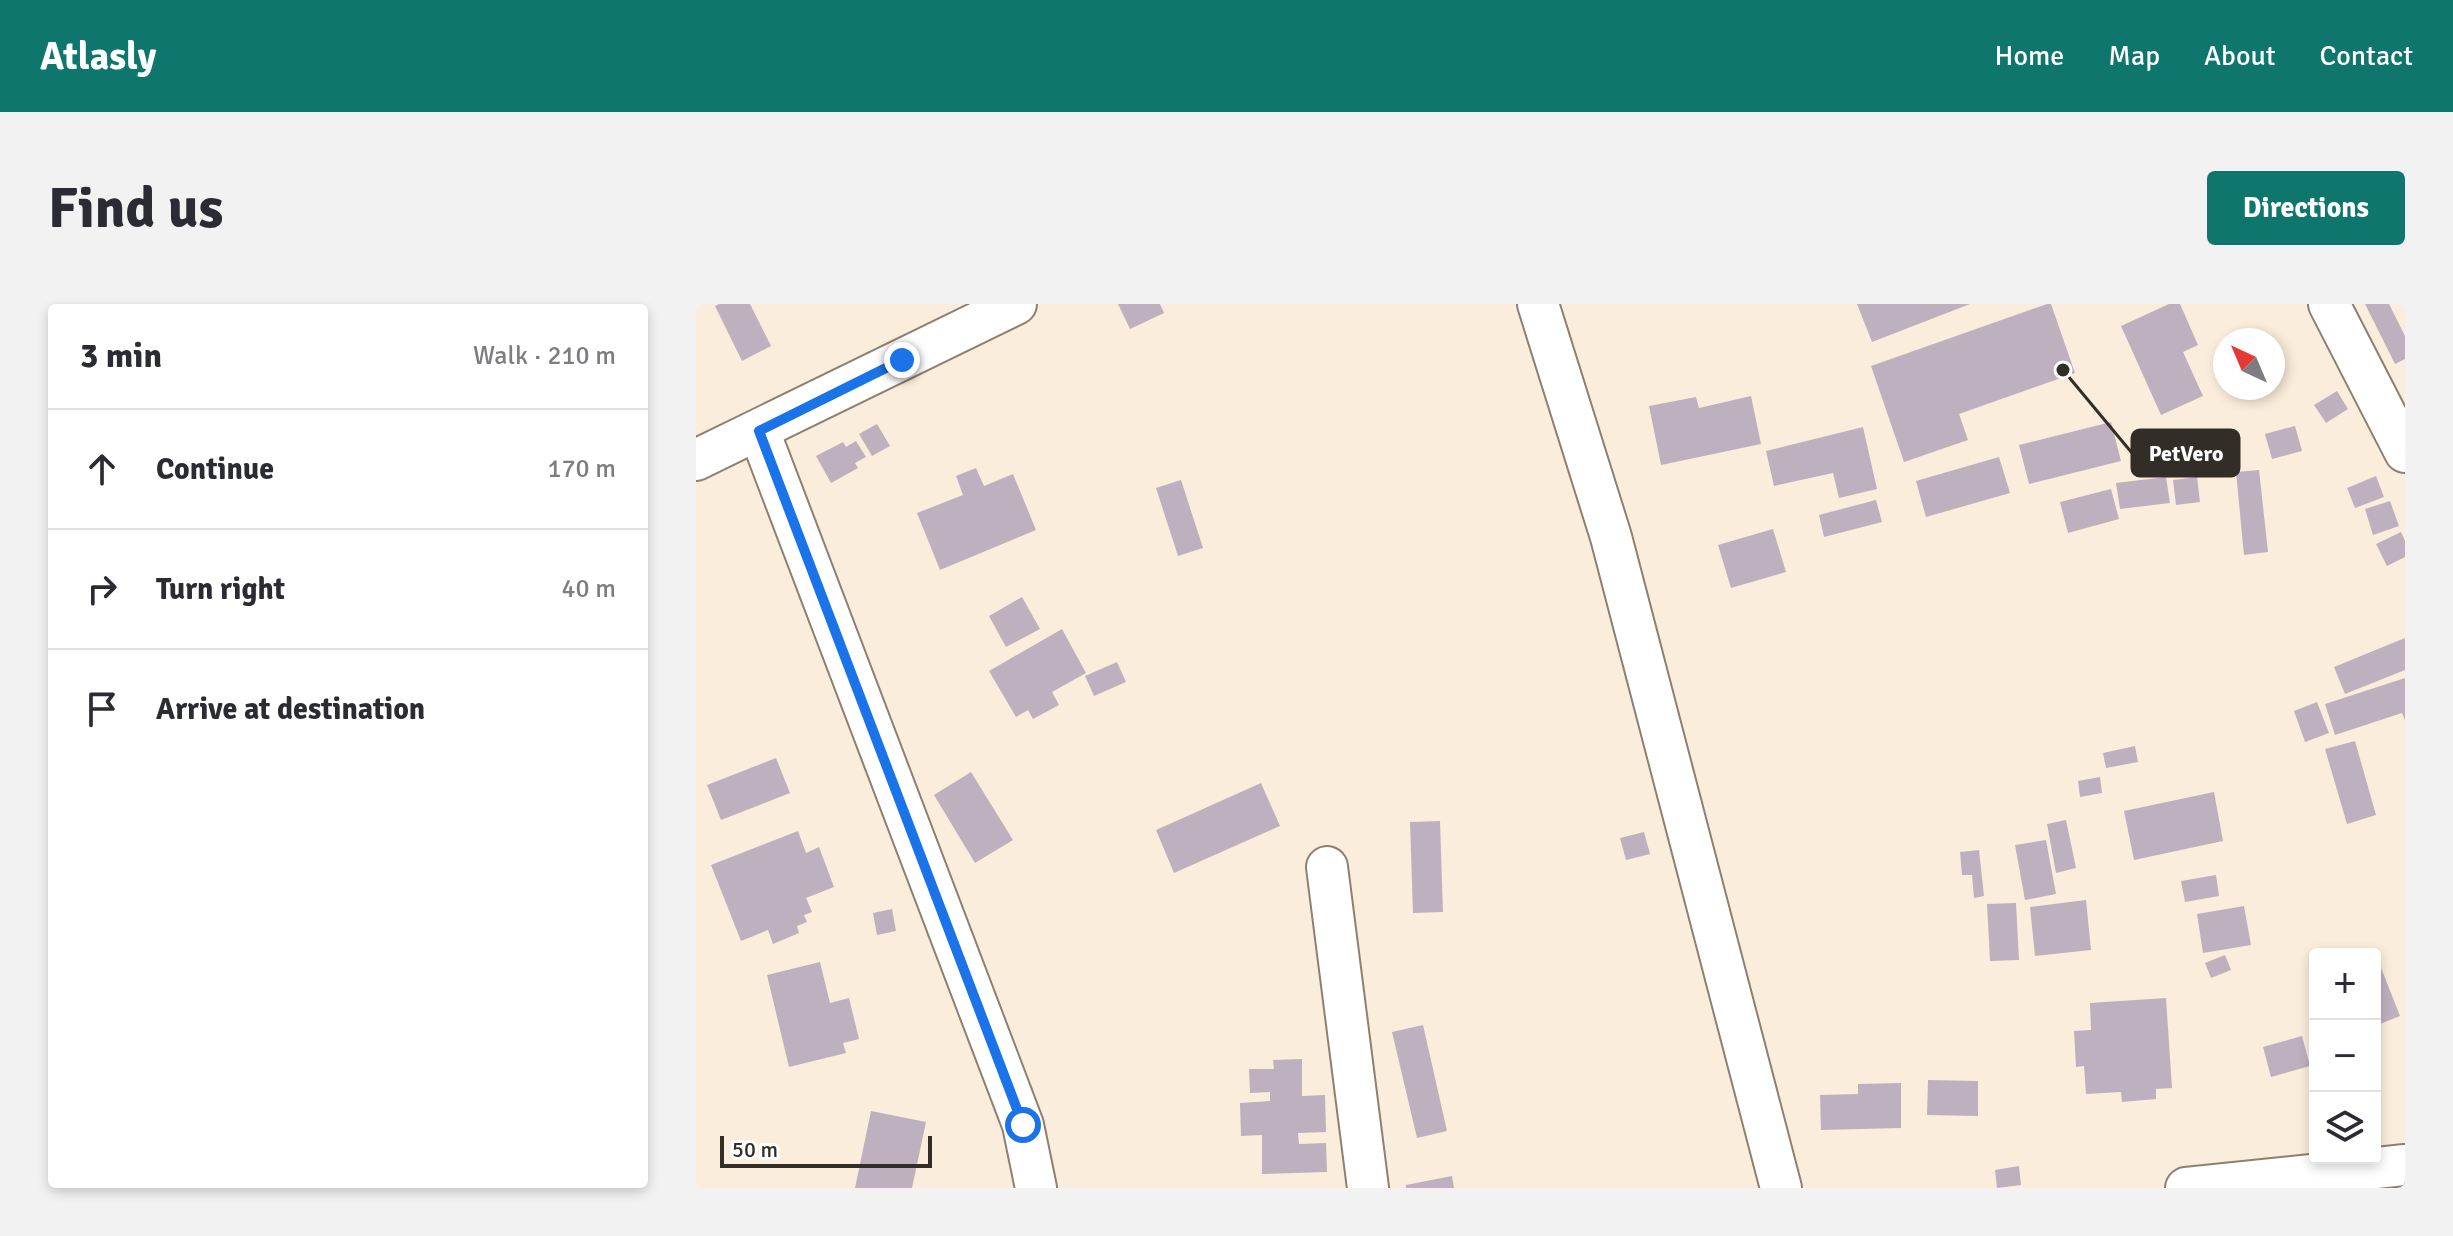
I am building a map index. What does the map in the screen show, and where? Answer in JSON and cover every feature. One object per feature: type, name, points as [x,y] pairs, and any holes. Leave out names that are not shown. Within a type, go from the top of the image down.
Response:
[{"type":"street","points":[[696,460],[1016,304]]},
{"type":"street","points":[[1538,304],[1611,537],[1781,1188]]},
{"type":"street","points":[[2329,304],[2405,452]]},
{"type":"street","points":[[759,431],[1023,1125],[1036,1188]]},
{"type":"street","points":[[1327,867],[1368,1188]]},
{"type":"street","points":[[2186,1188],[2405,1165]]},
{"type":"building","points":[[750,304],[771,346],[742,361],[715,306]]},
{"type":"building","points":[[1118,304],[1160,304],[1164,313],[1130,329]]},
{"type":"building","points":[[1857,304],[1970,304],[1872,342]]},
{"type":"building","points":[[2051,304],[2075,373],[1959,414],[1968,440],[1904,462],[1871,366]]},
{"type":"building","points":[[2169,304],[2180,304],[2198,345],[2183,352],[2203,396],[2161,415],[2121,326]]},
{"type":"building","points":[[2365,304],[2389,304],[2405,336],[2405,359],[2395,364]]},
{"type":"building","points":[[2337,391],[2348,409],[2326,423],[2314,405]]},
{"type":"building","points":[[1751,396],[1761,444],[1661,465],[1649,406],[1696,397],[1699,408]]},
{"type":"building","points":[[2111,422],[2121,461],[2029,484],[2019,445]]},
{"type":"building","points":[[877,424],[890,446],[872,456],[859,434]]},
{"type":"building","points":[[2295,426],[2302,451],[2272,459],[2265,434]]},
{"type":"building","points":[[1863,427],[1877,489],[1839,498],[1833,473],[1774,486],[1766,451]]},
{"type":"building","points":[[856,441],[866,457],[855,463],[858,468],[831,483],[816,456],[843,442],[846,447]]},
{"type":"building","points":[[1999,457],[2010,493],[1926,517],[1916,481]]},
{"type":"building","points":[[976,468],[984,486],[1013,474],[1036,530],[940,570],[917,513],[963,495],[956,476]]},
{"type":"building","points":[[2259,470],[2268,552],[2244,555],[2236,472]]},
{"type":"building","points":[[2376,476],[2384,497],[2355,508],[2347,488]]},
{"type":"building","points":[[2166,477],[2170,503],[2120,509],[2116,483]]},
{"type":"building","points":[[2197,477],[2200,502],[2176,505],[2173,480]]},
{"type":"building","points":[[1181,480],[1203,548],[1178,556],[1156,488]]},
{"type":"building","points":[[2111,489],[2119,519],[2068,533],[2060,502]]},
{"type":"building","points":[[1876,500],[1882,522],[1824,537],[1819,515]]},
{"type":"building","points":[[2390,501],[2399,526],[2373,535],[2365,509]]},
{"type":"building","points":[[1773,529],[1786,572],[1731,588],[1718,545]]},
{"type":"building","points":[[2401,532],[2405,541],[2405,557],[2387,566],[2376,544]]},
{"type":"building","points":[[1022,597],[1040,629],[1006,647],[989,616]]},
{"type":"building","points":[[1062,629],[1086,673],[1052,692],[1059,705],[1033,719],[1028,710],[1016,717],[989,671]]},
{"type":"building","points":[[2405,638],[2405,670],[2345,694],[2334,667]]},
{"type":"building","points":[[1117,662],[1126,682],[1094,696],[1085,676]]},
{"type":"building","points":[[2405,678],[2405,720],[2402,713],[2335,735],[2325,704]]},
{"type":"building","points":[[2317,702],[2329,733],[2305,742],[2294,711]]},
{"type":"building","points":[[2355,741],[2376,815],[2347,824],[2325,749]]},
{"type":"building","points":[[2135,746],[2138,762],[2106,768],[2103,753]]},
{"type":"building","points":[[776,758],[790,793],[721,820],[707,785]]},
{"type":"building","points":[[971,772],[1013,840],[975,863],[934,795]]},
{"type":"building","points":[[2100,777],[2102,793],[2080,797],[2078,781]]},
{"type":"building","points":[[1261,783],[1280,826],[1174,873],[1156,830]]},
{"type":"building","points":[[2214,792],[2223,841],[2134,860],[2124,811]]},
{"type":"building","points":[[2066,820],[2076,868],[2056,873],[2047,824]]},
{"type":"building","points":[[1440,821],[1443,912],[1413,913],[1410,822]]},
{"type":"building","points":[[798,831],[806,853],[819,847],[834,887],[806,898],[812,912],[804,915],[807,922],[797,926],[799,933],[773,944],[768,930],[741,941],[711,865]]},
{"type":"building","points":[[1644,832],[1650,854],[1626,860],[1620,838]]},
{"type":"building","points":[[2046,840],[2056,894],[2025,900],[2015,845]]},
{"type":"building","points":[[1979,850],[1984,896],[1974,898],[1972,875],[1962,875],[1960,852]]},
{"type":"building","points":[[2216,875],[2219,896],[2185,902],[2181,881]]},
{"type":"building","points":[[2086,900],[2091,950],[2035,956],[2030,907]]},
{"type":"building","points":[[2016,903],[2019,960],[1990,961],[1987,904]]},
{"type":"building","points":[[2244,906],[2251,945],[2203,953],[2197,914]]},
{"type":"building","points":[[892,909],[896,931],[877,935],[873,913]]},
{"type":"building","points":[[2225,955],[2231,970],[2211,978],[2205,963]]},
{"type":"building","points":[[820,962],[830,1003],[849,998],[859,1039],[843,1043],[846,1053],[789,1067],[767,975]]},
{"type":"building","points":[[2381,968],[2400,1016],[2381,1024]]},
{"type":"building","points":[[2166,998],[2172,1088],[2156,1089],[2156,1099],[2122,1102],[2121,1092],[2086,1094],[2084,1066],[2076,1067],[2074,1031],[2091,1030],[2090,1003]]},
{"type":"building","points":[[1423,1025],[1447,1131],[1417,1138],[1392,1032]]},
{"type":"building","points":[[2302,1036],[2309,1066],[2271,1077],[2263,1047]]},
{"type":"building","points":[[1302,1059],[1302,1096],[1325,1095],[1326,1132],[1298,1133],[1299,1144],[1326,1143],[1327,1172],[1262,1174],[1262,1135],[1241,1136],[1240,1103],[1270,1101],[1270,1092],[1250,1093],[1249,1069],[1274,1069],[1273,1060]]},
{"type":"building","points":[[1928,1080],[1978,1081],[1978,1116],[1927,1115]]},
{"type":"building","points":[[1901,1083],[1901,1128],[1821,1130],[1820,1095],[1858,1094],[1858,1084]]},
{"type":"building","points":[[871,1111],[926,1122],[912,1188],[855,1188]]},
{"type":"building","points":[[2019,1166],[2021,1185],[1997,1188],[1995,1170]]},
{"type":"building","points":[[1452,1176],[1454,1188],[1406,1188],[1406,1185]]},
{"type":"place","name":"PetVero","points":[[2063,370]]},
{"type":"route","points":[[902,360],[759,431],[1023,1125]]}]
